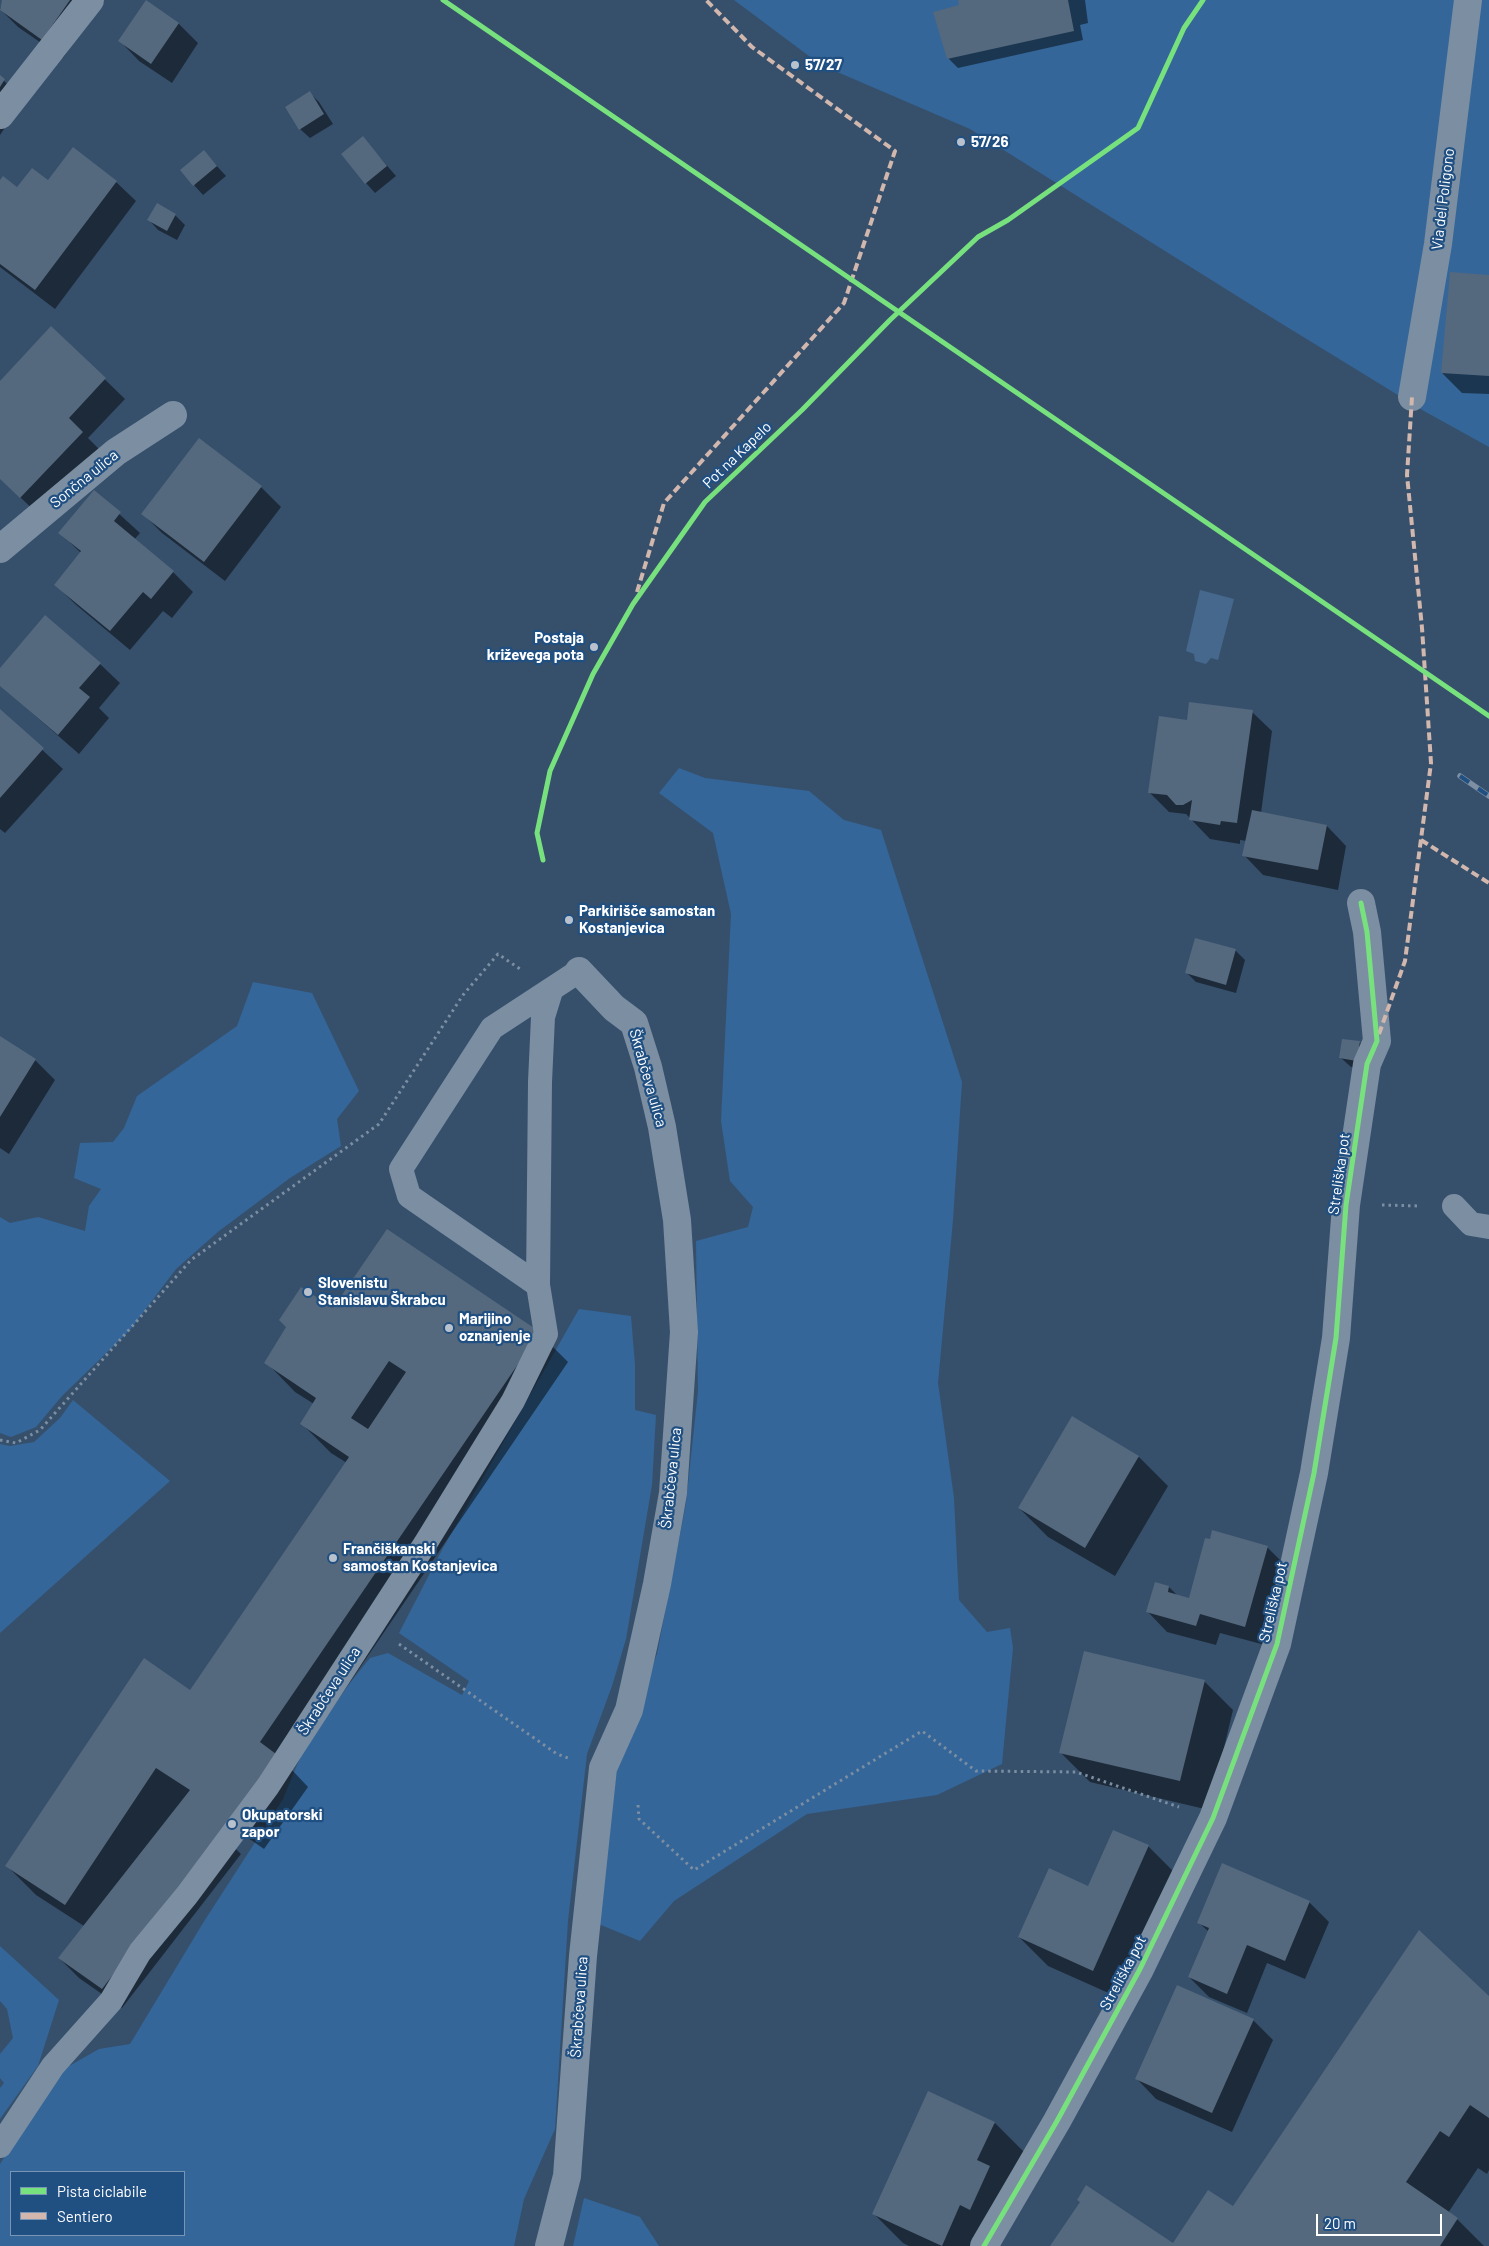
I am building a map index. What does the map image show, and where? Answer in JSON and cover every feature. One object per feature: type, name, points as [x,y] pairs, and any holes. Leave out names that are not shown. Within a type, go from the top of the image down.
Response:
[{"type":"street","points":[[0,115],[90,0]]},
{"type":"street","name":"Via del Poligono","points":[[1412,397],[1438,244],[1468,0]]},
{"type":"street","name":"Sončna ulica","points":[[0,549],[116,452],[173,415]]},
{"type":"street","name":"Streliška pot","points":[[984,2246],[1057,2121],[1140,1970],[1214,1818],[1278,1644],[1314,1473],[1336,1338],[1346,1205],[1367,1064],[1377,1041],[1367,932],[1361,903]]},
{"type":"street","name":"Škrabčeva ulica","points":[[549,2246],[567,2176],[583,1956],[602,1768],[628,1710],[657,1584],[673,1493],[684,1332],[677,1220],[662,1127],[648,1066],[634,1023],[614,1008],[579,971]]},
{"type":"lane","name":"Škrabčeva ulica","points":[[0,2146],[53,2066],[110,2001],[140,1952],[187,1895],[268,1786],[426,1544],[513,1401],[546,1334],[538,1285],[540,1082],[543,1017],[551,991],[579,971]]},
{"type":"lane","points":[[538,1285],[409,1196],[401,1169],[492,1028],[551,991]]},
{"type":"lane","points":[[1454,1206],[1471,1224],[1489,1228]]},
{"type":"path","points":[[0,1440],[16,1443],[40,1430],[191,1260],[379,1124],[463,994],[498,954],[551,991]]},
{"type":"path","points":[[1346,1205],[1454,1206]]},
{"type":"path","points":[[402,1635],[398,1644],[557,1754],[602,1768]]},
{"type":"path","points":[[637,1800],[639,1820],[694,1870],[922,1731],[976,1770],[1076,1772],[1214,1818]]},
{"type":"shaded area","points":[[734,0],[1489,0],[1489,447],[1424,411],[970,129],[821,65]]},
{"type":"shaded area","points":[[1200,590],[1234,599],[1218,660],[1211,658],[1206,664],[1195,661],[1194,654],[1186,651]]},
{"type":"shaded area","points":[[679,768],[705,778],[809,791],[844,820],[881,830],[962,1082],[953,1220],[938,1383],[954,1498],[959,1600],[987,1632],[1010,1628],[1013,1648],[1002,1764],[937,1795],[807,1814],[674,1901],[640,1941],[596,1923],[617,1759],[657,1654],[686,1503],[698,1391],[696,1241],[748,1227],[753,1207],[730,1181],[721,1121],[731,914],[713,833],[659,793]]},
{"type":"shaded area","points":[[253,982],[312,993],[359,1091],[337,1119],[341,1146],[290,1178],[219,1231],[176,1269],[130,1330],[62,1396],[36,1427],[11,1437],[0,1433],[0,1217],[10,1223],[38,1217],[85,1231],[89,1206],[101,1189],[74,1178],[80,1143],[113,1142],[124,1128],[137,1096],[237,1026]]},
{"type":"shaded area","points":[[579,1309],[631,1316],[635,1365],[635,1410],[656,1415],[652,1485],[626,1639],[612,1686],[587,1754],[568,1921],[555,2129],[524,2199],[514,2246],[0,2246],[0,2164],[62,2070],[99,2049],[130,2044],[203,1923],[283,1799],[311,1731],[370,1658],[388,1653],[462,1695],[469,1681],[399,1633],[443,1548]]},
{"type":"shaded area","points":[[73,1400],[170,1481],[0,1633],[0,1444],[10,1446],[34,1442],[60,1418]]},
{"type":"shaded area","points":[[0,1946],[59,2000],[38,2066],[0,2119],[0,2088],[4,2083],[0,2078],[0,2054],[13,2038],[7,2009],[0,2001]]},
{"type":"shaded area","points":[[584,2198],[640,2217],[659,2246],[573,2246]]},
{"type":"building","points":[[2,0],[70,0],[42,40],[0,10]]},
{"type":"building","points":[[146,0],[179,23],[151,64],[118,41]]},
{"type":"building","points":[[958,0],[1068,0],[1074,31],[947,59],[933,12],[959,5]]},
{"type":"building","points":[[0,75],[5,79],[0,87]]},
{"type":"building","points":[[310,91],[324,114],[299,130],[285,107]]},
{"type":"building","points":[[363,136],[387,166],[365,184],[341,154]]},
{"type":"building","points":[[73,147],[117,181],[35,290],[0,264],[0,180],[3,176],[17,187],[32,168],[48,180]]},
{"type":"building","points":[[204,150],[217,166],[193,186],[180,170]]},
{"type":"building","points":[[157,203],[176,214],[167,231],[147,220]]},
{"type":"building","points":[[1450,272],[1489,275],[1489,376],[1441,373]]},
{"type":"building","points":[[51,326],[106,378],[69,418],[83,432],[20,498],[0,479],[0,381]]},
{"type":"building","points":[[199,438],[262,486],[204,562],[141,514]]},
{"type":"building","points":[[94,490],[121,512],[114,521],[174,571],[151,599],[143,592],[110,631],[54,585],[81,551],[58,533]]},
{"type":"building","points":[[45,615],[101,663],[79,688],[90,697],[58,735],[0,686],[0,668]]},
{"type":"building","points":[[1189,702],[1253,710],[1237,823],[1221,821],[1220,825],[1189,820],[1192,800],[1183,805],[1176,805],[1167,795],[1148,793],[1159,716],[1187,720]]},
{"type":"building","points":[[0,709],[44,748],[0,798]]},
{"type":"building","points":[[1252,810],[1327,825],[1318,870],[1242,856]]},
{"type":"building","points":[[1195,938],[1236,949],[1226,985],[1185,973]]},
{"type":"building","points":[[0,1036],[36,1059],[0,1117]]},
{"type":"building","points":[[1342,1039],[1360,1041],[1357,1061],[1339,1058]]},
{"type":"building","name":"Frančiškanski samostan Kostanjevica","points":[[387,1229],[540,1332],[260,1742],[280,1757],[102,1989],[58,1958],[190,1790],[156,1768],[65,1905],[5,1866],[144,1658],[190,1690],[349,1457],[300,1424],[316,1398],[264,1363],[286,1327],[279,1320],[301,1287],[333,1308]],"holes":[[[389,1361],[406,1372],[368,1429],[351,1418]]]},
{"type":"building","points":[[1072,1416],[1139,1456],[1085,1548],[1018,1508]]},
{"type":"building","points":[[1212,1530],[1268,1546],[1245,1627],[1200,1614],[1196,1626],[1146,1612],[1155,1582],[1169,1586],[1168,1592],[1189,1598],[1205,1538],[1210,1539]]},
{"type":"building","points":[[1084,1651],[1205,1680],[1180,1781],[1059,1753]]},
{"type":"building","points":[[1113,1830],[1149,1845],[1093,1971],[1018,1937],[1049,1868],[1088,1886]]},
{"type":"building","points":[[1222,1863],[1310,1901],[1285,1961],[1247,1945],[1227,1994],[1188,1977],[1209,1928],[1197,1923]]},
{"type":"building","points":[[1419,1930],[1489,1996],[1489,2118],[1470,2105],[1449,2137],[1440,2131],[1406,2182],[1458,2218],[1440,2246],[1050,2246],[1080,2202],[1077,2200],[1086,2185],[1173,2243],[1208,2190],[1233,2206]]},
{"type":"building","points":[[1177,1985],[1254,2019],[1212,2113],[1135,2079]]},
{"type":"building","points":[[928,2091],[995,2122],[977,2160],[990,2166],[970,2210],[960,2205],[942,2246],[872,2214]]},
{"type":"railway","points":[[1460,776],[1489,796]]},
{"type":"marked path","points":[[637,592],[664,503],[844,303],[895,151],[752,47],[706,0]]},
{"type":"marked path","points":[[1379,1034],[1405,961],[1431,763],[1422,628],[1407,475],[1412,397]]},
{"type":"marked path","points":[[1421,840],[1489,883]]},
{"type":"cycle path","points":[[443,0],[1489,716]]},
{"type":"cycle path","name":"Pot na Kapelo","points":[[543,860],[537,833],[550,771],[593,674],[633,604],[705,502],[802,410],[890,320],[978,237],[1008,220],[1138,128],[1184,28],[1203,0]]},
{"type":"cycle path","points":[[984,2246],[1057,2121],[1140,1969],[1213,1818],[1277,1644],[1314,1473],[1336,1338],[1346,1205],[1367,1064],[1377,1041],[1367,932],[1361,903]]},
{"type":"place","name":"57/27","points":[[795,65]]},
{"type":"place","name":"57/26","points":[[961,142]]},
{"type":"place","name":"Postaja križevega pota","points":[[594,647]]},
{"type":"place","name":"Parkirišče samostan Kostanjevica","points":[[569,920]]},
{"type":"place","name":"Slovenistu Stanislavu Škrabcu","points":[[308,1292]]},
{"type":"place","name":"Marijino oznanjenje","points":[[449,1328]]},
{"type":"place","name":"Frančiškanski samostan Kostanjevica","points":[[333,1558]]},
{"type":"place","name":"Okupatorski zapor","points":[[232,1824]]}]
